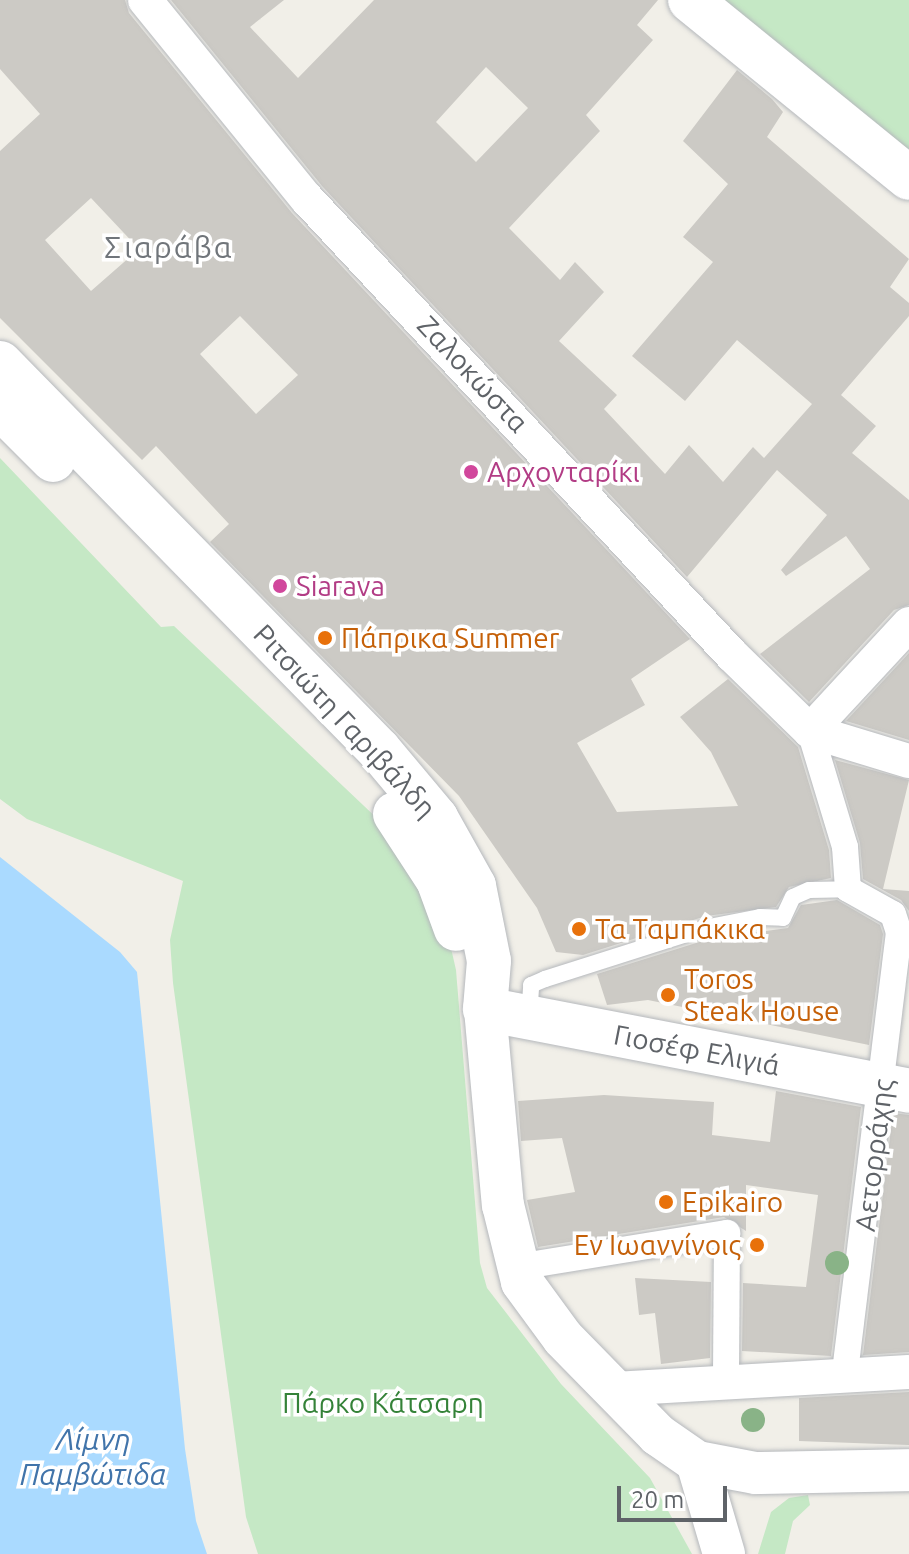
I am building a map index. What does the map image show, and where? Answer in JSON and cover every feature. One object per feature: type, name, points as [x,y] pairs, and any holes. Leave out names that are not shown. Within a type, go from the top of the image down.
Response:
[{"type":"main road","points":[[690,0],[909,178]]},
{"type":"main road","name":"Ριτσιώτη Γαριβάλδη","points":[[0,363],[379,750],[436,818],[474,886],[489,961],[485,1009]]},
{"type":"main road","name":"Ριτσιώτη Γαριβάλδη","points":[[0,407],[190,597],[404,825],[453,910],[465,967],[485,1009]]},
{"type":"main road","name":"Γιοσέφ Ελιγιά","points":[[485,1009],[896,1088]]},
{"type":"street","name":"Ζαλοκώστα","points":[[145,0],[307,199],[732,655],[810,731],[909,761]]},
{"type":"street","points":[[848,889],[845,847],[810,731],[909,624]]},
{"type":"street","name":"Αετορράχης","points":[[845,1373],[896,1088],[898,921],[848,889]]},
{"type":"street","points":[[485,1009],[503,1205],[517,1267],[543,1316],[658,1435],[697,1462],[756,1473],[909,1470]]},
{"type":"street","points":[[517,1267],[727,1233],[726,1380]]},
{"type":"street","points":[[614,1389],[845,1373],[909,1372]]},
{"type":"street","points":[[697,1462],[724,1554]]},
{"type":"lane","points":[[529,1019],[531,985],[545,979],[709,927],[783,918],[793,897],[809,890],[848,889]]},
{"type":"green space","points":[[722,0],[909,0],[909,151]]},
{"type":"green space","name":"Πάρκο Κάτσαρη","points":[[0,458],[161,627],[174,626],[382,823],[451,948],[456,970],[480,1263],[487,1288],[561,1384],[650,1478],[692,1554],[258,1554],[246,1517],[173,983],[170,940],[183,881],[27,819],[0,799]]},
{"type":"green space","points":[[808,1495],[810,1505],[793,1521],[785,1554],[758,1554],[771,1512],[789,1498]]},
{"type":"water","name":"Λίμνη Παμβώτιδα","points":[[0,857],[120,952],[137,972],[185,1449],[196,1521],[207,1554],[0,1554]]},
{"type":"building","points":[[0,0],[125,0],[129,13],[292,213],[690,639],[631,679],[645,705],[577,743],[617,812],[738,806],[711,752],[680,717],[728,679],[798,747],[829,850],[831,878],[789,887],[776,907],[706,916],[583,955],[556,952],[537,908],[459,796],[210,542],[229,524],[156,446],[142,460],[0,318],[0,151],[40,114],[0,69]],"holes":[[[91,198],[139,249],[91,291],[45,240]],[[240,316],[298,375],[256,414],[200,354]]]},
{"type":"building","points":[[171,0],[284,0],[250,27],[298,78],[374,0],[658,0],[637,25],[653,40],[586,115],[600,131],[509,228],[560,280],[575,262],[604,292],[559,341],[617,395],[604,409],[665,474],[689,445],[723,482],[753,447],[764,458],[812,404],[737,340],[685,401],[632,356],[713,262],[683,237],[728,184],[683,141],[737,70],[772,99],[783,112],[767,137],[909,259],[890,287],[909,303],[909,316],[841,395],[876,426],[852,453],[909,500],[909,605],[894,610],[809,702],[760,654],[870,569],[846,536],[786,576],[781,570],[827,515],[777,470],[687,577],[322,186]],"holes":[[[486,67],[528,108],[476,162],[436,122]]]},
{"type":"building","points":[[909,653],[909,740],[846,721]]},
{"type":"building","points":[[835,760],[909,780],[883,889],[909,891],[909,911],[901,900],[863,879],[860,843]]},
{"type":"building","points":[[837,900],[880,925],[883,934],[869,1045],[648,1000],[607,1005],[597,974],[712,938],[788,928],[801,905]]},
{"type":"building","points":[[776,1091],[861,1107],[831,1356],[742,1351],[743,1283],[806,1287],[818,1195],[746,1185],[746,1231],[724,1217],[538,1247],[527,1200],[575,1192],[562,1138],[521,1141],[518,1101],[604,1095],[714,1102],[712,1135],[770,1142]]},
{"type":"building","points":[[893,1113],[909,1115],[909,1352],[863,1355]]},
{"type":"building","points":[[635,1278],[711,1282],[710,1358],[661,1364],[655,1313],[639,1315]]},
{"type":"building","points":[[909,1392],[909,1445],[799,1441],[799,1398]]},
{"type":"place","name":"Αρχονταρίκι","points":[[471,472]]},
{"type":"place","name":"Siarava","points":[[280,586]]},
{"type":"place","name":"Πάπρικα Summer","points":[[325,638]]},
{"type":"place","name":"Τα Ταμπάκικα","points":[[579,929]]},
{"type":"place","name":"Toros Steak House","points":[[668,995]]},
{"type":"place","name":"Epikairo","points":[[666,1202]]},
{"type":"place","name":"Εν Ιωαννίνοις","points":[[757,1245]]},
{"type":"district","name":"Σιαράβα","points":[[169,247]]}]
